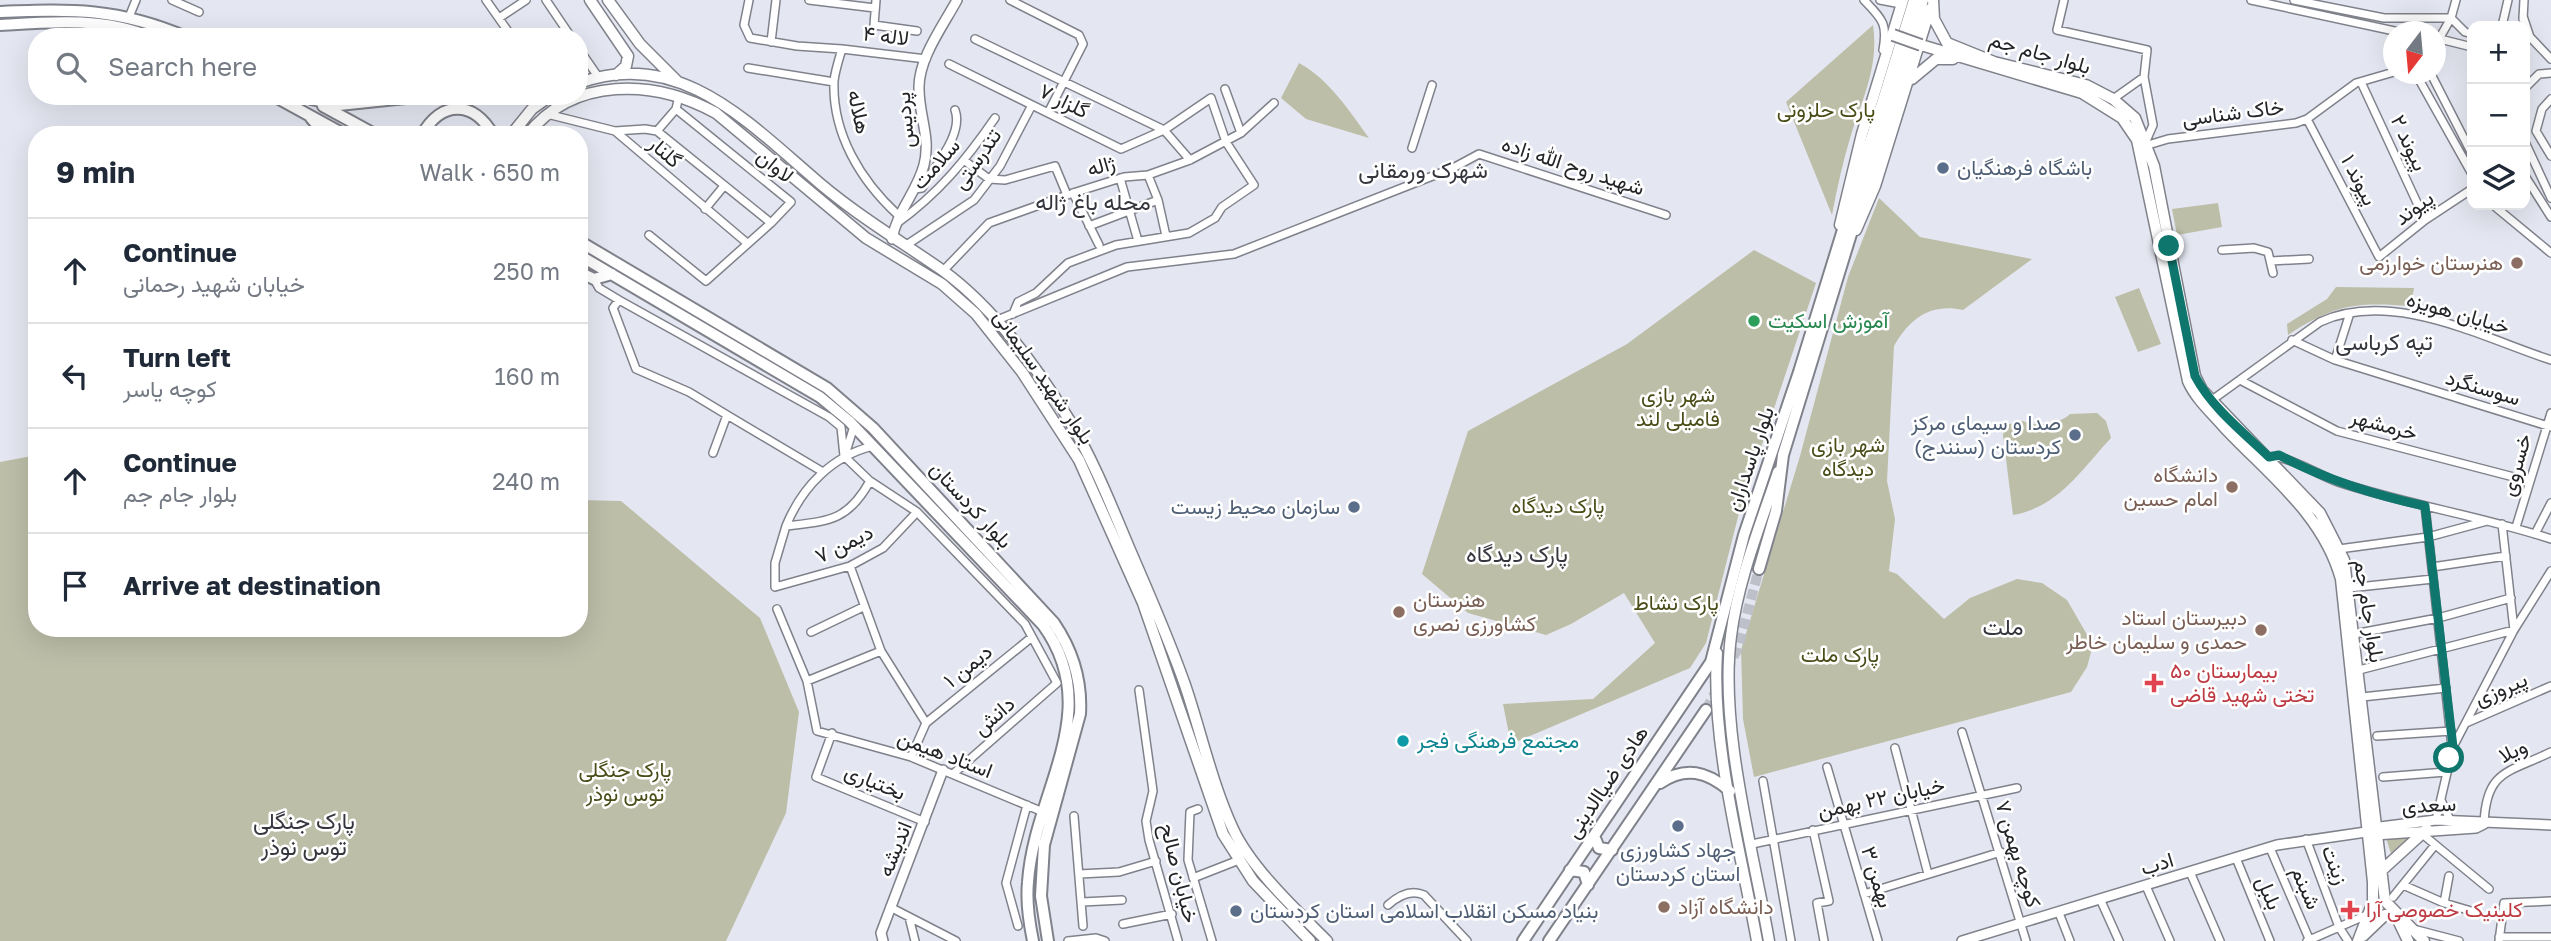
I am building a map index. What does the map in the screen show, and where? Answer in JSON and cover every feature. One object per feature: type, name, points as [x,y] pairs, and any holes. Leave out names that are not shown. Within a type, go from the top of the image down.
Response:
[{"type":"main road","points":[[590,0],[628,56],[626,66],[616,75]]},
{"type":"main road","points":[[608,0],[640,44],[677,82]]},
{"type":"main road","name":"بلوار پاسداران","points":[[1769,941],[1732,732],[1730,652],[1736,605],[1783,455],[1914,0]]},
{"type":"main road","name":"بلوار پاسداران","points":[[1757,941],[1730,791],[1715,680],[1718,642],[1734,570],[1923,0]]},
{"type":"main road","points":[[1837,261],[1875,186],[1933,0]]},
{"type":"main road","name":"بلوار جام جم","points":[[1933,0],[1934,19],[1947,43],[2067,84],[2111,109],[2122,118],[2137,140],[2188,381],[2203,405],[2298,502],[2323,533],[2341,579],[2372,831],[2385,901],[2409,941]]},
{"type":"main road","points":[[1837,261],[1850,179],[1902,2]]},
{"type":"main road","points":[[0,12],[66,9],[130,17],[161,28]]},
{"type":"main road","points":[[0,25],[85,23],[115,28]]},
{"type":"main road","points":[[1894,34],[1921,45]]},
{"type":"main road","points":[[628,56],[638,55],[640,44]]},
{"type":"main road","name":"بلوار جام جم","points":[[1921,45],[1964,60],[2067,84],[2086,85],[2113,99],[2135,118],[2147,143],[2195,376],[2212,400],[2320,513],[2339,549],[2349,588],[2354,634],[2354,671],[2362,696],[2372,831],[2373,883],[2370,914],[2358,941]]},
{"type":"main road","points":[[1909,82],[1936,59],[1964,60]]},
{"type":"main road","name":"بلوار شهید سلیمانی","points":[[588,81],[616,75],[677,82],[717,98],[892,239],[943,271],[995,321],[1066,415],[1088,453],[1143,603],[1201,753],[1212,767],[1234,831],[1259,867],[1327,941]]},
{"type":"main road","name":"بلوار شهید سلیمانی","points":[[588,94],[655,90],[679,96],[716,113],[866,238],[942,284],[976,314],[1022,372],[1066,436],[1127,556]]},
{"type":"main road","points":[[292,105],[330,126]]},
{"type":"main road","points":[[321,105],[359,126]]},
{"type":"main road","points":[[518,126],[538,105]]},
{"type":"main road","name":"بلوار شهید سلیمانی","points":[[535,126],[558,105]]},
{"type":"main road","points":[[427,126],[430,120],[446,109],[465,110],[481,117],[487,126]]},
{"type":"main road","points":[[304,111],[318,126]]},
{"type":"main road","points":[[777,165],[786,154]]},
{"type":"main road","points":[[789,174],[797,164]]},
{"type":"main road","points":[[588,240],[603,254]]},
{"type":"main road","name":"بلوار کردستان","points":[[588,245],[827,388],[873,428],[1054,623],[1067,642],[1076,666],[1081,694],[1075,741],[1048,814],[1028,881],[1033,941]]},
{"type":"main road","name":"بلوار کردستان","points":[[588,260],[820,397],[873,446],[1042,625],[1062,656],[1068,682],[1069,712],[1044,845],[1041,878],[1048,941]]},
{"type":"main road","points":[[588,276],[594,279],[612,274]]},
{"type":"main road","points":[[1759,569],[1776,511],[1783,455]]},
{"type":"main road","name":"هادی ضیاالدینی","points":[[1523,941],[1700,678],[1718,642]]},
{"type":"main road","name":"هادی ضیاالدینی","points":[[1549,941],[1706,710]]},
{"type":"main road","name":"بلوار شهید سلیمانی","points":[[1201,753],[1201,771],[1223,834],[1253,881],[1310,941]]},
{"type":"main road","points":[[1201,771],[1205,765],[1212,767]]},
{"type":"main road","points":[[1655,787],[1671,776],[1695,772],[1717,780],[1730,791]]},
{"type":"main road","points":[[2381,871],[2424,831]]},
{"type":"main road","points":[[1594,836],[1599,848],[1612,850]]},
{"type":"main road","points":[[1570,870],[1584,872],[1588,885]]},
{"type":"main road","points":[[2358,941],[2385,915],[2395,914],[2417,930],[2424,941]]},
{"type":"street","points":[[130,17],[136,0]]},
{"type":"street","points":[[172,0],[199,12]]},
{"type":"street","points":[[486,0],[506,28]]},
{"type":"street","points":[[499,18],[526,0]]},
{"type":"street","points":[[546,0],[565,28]]},
{"type":"street","points":[[749,0],[744,25],[750,38],[842,49]]},
{"type":"street","points":[[771,42],[776,0]]},
{"type":"street","points":[[809,0],[876,4],[874,25],[917,31]]},
{"type":"street","name":"پردیس","points":[[892,239],[898,215],[924,166],[927,148],[919,85],[926,59],[957,0]]},
{"type":"street","points":[[1010,0],[1079,34],[1083,44],[1048,113]]},
{"type":"street","points":[[1864,0],[1885,23],[1887,32],[1881,76]]},
{"type":"street","points":[[1880,0],[1891,5],[1902,2]]},
{"type":"street","points":[[2064,0],[2057,30],[2147,50],[2144,78],[2153,125],[2147,143]]},
{"type":"street","points":[[2251,0],[2383,28]]},
{"type":"street","points":[[2446,25],[2456,0]]},
{"type":"street","points":[[2503,21],[2508,0]]},
{"type":"street","points":[[2522,21],[2524,0]]},
{"type":"street","points":[[2298,10],[2297,1],[2393,19],[2451,18],[2467,33]]},
{"type":"street","points":[[2523,16],[2530,37],[2551,59]]},
{"type":"street","points":[[975,38],[1064,84],[1164,130],[1190,160]]},
{"type":"street","points":[[2446,41],[2467,46]]},
{"type":"street","name":"لاله ۴","points":[[842,49],[926,59]]},
{"type":"street","name":"هلاله","points":[[842,49],[834,82],[837,113],[845,141],[862,177],[898,215]]},
{"type":"street","points":[[588,62],[599,78]]},
{"type":"street","name":"گلزار ۷","points":[[949,64],[1121,149],[1164,130]]},
{"type":"street","points":[[748,68],[834,82]]},
{"type":"street","points":[[2529,84],[2539,74],[2551,74]]},
{"type":"street","name":"خاک شناسی","points":[[2147,143],[2307,119],[2361,82],[2383,75]]},
{"type":"street","points":[[2113,99],[2144,78]]},
{"type":"street","name":"پیوند ۲","points":[[2361,82],[2425,220]]},
{"type":"street","points":[[2422,84],[2467,165]]},
{"type":"street","points":[[2436,84],[2468,147]]},
{"type":"street","points":[[1412,148],[1432,85]]},
{"type":"street","points":[[1225,89],[1241,133]]},
{"type":"street","points":[[657,131],[676,109],[679,96]]},
{"type":"street","points":[[1013,314],[1018,302],[1037,293],[1068,263],[1116,245],[1189,233],[1214,218],[1222,207],[1254,186],[1226,141],[1211,98],[1164,130]]},
{"type":"street","points":[[2551,99],[2542,109],[2536,131],[2551,156]]},
{"type":"street","name":"ژاله","points":[[943,271],[989,223],[1120,178],[1148,175],[1190,160],[1241,133],[1274,103]]},
{"type":"street","name":"تندرستی","points":[[905,246],[974,200],[1032,105]]},
{"type":"street","name":"لاوان","points":[[676,109],[791,202],[771,222]]},
{"type":"street","points":[[914,189],[922,188],[950,141],[958,119],[955,110]]},
{"type":"street","name":"گلنار","points":[[546,114],[615,131],[747,243]]},
{"type":"street","name":"سلامت","points":[[895,225],[929,201],[965,161],[995,118]]},
{"type":"street","name":"پیوند ۱","points":[[2307,119],[2379,257]]},
{"type":"street","points":[[615,131],[657,131],[771,222],[706,281],[649,235]]},
{"type":"street","points":[[2527,147],[2551,198]]},
{"type":"street","name":"شهید روح الله زاده","points":[[995,321],[1127,267],[1234,254],[1453,168],[1479,154],[1666,215]]},
{"type":"street","points":[[965,161],[989,179],[1014,178],[1053,166],[1100,244]]},
{"type":"street","points":[[1148,175],[1158,200],[1166,236]]},
{"type":"street","points":[[1120,178],[1138,241]]},
{"type":"street","points":[[2530,184],[2551,217]]},
{"type":"street","points":[[705,209],[724,186]]},
{"type":"street","name":"پیوند","points":[[2379,257],[2425,220],[2467,192]]},
{"type":"street","points":[[1089,226],[1158,200]]},
{"type":"street","points":[[2498,210],[2551,253]]},
{"type":"street","points":[[2502,210],[2504,216]]},
{"type":"street","points":[[2222,250],[2262,248],[2268,252],[2273,273]]},
{"type":"street","points":[[2270,261],[2309,259]]},
{"type":"street","points":[[594,279],[599,288],[619,300],[829,416],[841,427],[844,456],[870,481],[917,512],[1025,624],[1032,637]]},
{"type":"street","points":[[619,300],[612,308],[636,369],[690,392],[823,472]]},
{"type":"street","name":"خیابان هویزه","points":[[2212,400],[2320,322],[2350,313],[2383,310],[2432,320],[2551,360]]},
{"type":"street","points":[[2335,360],[2350,313]]},
{"type":"street","name":"سوسنگرد","points":[[2292,340],[2335,360],[2548,426]]},
{"type":"street","name":"خرمشهر","points":[[2240,380],[2337,431],[2529,481]]},
{"type":"street","name":"خسروی","points":[[2516,527],[2551,413]]},
{"type":"street","points":[[713,453],[727,415]]},
{"type":"street","points":[[844,456],[853,426]]},
{"type":"street","points":[[786,526],[795,504],[823,472],[844,456],[873,446]]},
{"type":"street","points":[[2269,457],[2279,455],[2312,473],[2380,496],[2516,527],[2551,539]]},
{"type":"street","points":[[786,526],[839,517],[858,502],[870,481]]},
{"type":"street","points":[[2535,534],[2551,503]]},
{"type":"street","points":[[2425,506],[2453,747]]},
{"type":"street","name":"دیمن ۷","points":[[786,526],[775,563],[775,587],[850,566],[883,548],[917,512]]},
{"type":"street","points":[[2339,549],[2428,537],[2488,521]]},
{"type":"street","points":[[2502,524],[2514,630]]},
{"type":"street","points":[[2432,567],[2506,556]]},
{"type":"street","points":[[850,566],[881,651],[926,723],[911,757]]},
{"type":"street","points":[[2436,820],[2453,747],[2514,630],[2551,571]]},
{"type":"street","points":[[2349,588],[2433,579]]},
{"type":"street","points":[[2354,634],[2438,618],[2511,598]]},
{"type":"street","points":[[811,632],[863,607]]},
{"type":"street","points":[[777,609],[807,681],[817,731],[832,733]]},
{"type":"street","points":[[2354,671],[2514,630]]},
{"type":"street","name":"دانش","points":[[948,772],[1058,684],[1032,637]]},
{"type":"street","name":"دیمن ۱","points":[[926,723],[1032,637]]},
{"type":"street","points":[[807,681],[881,651]]},
{"type":"street","name":"پیروزی","points":[[2465,723],[2551,687]]},
{"type":"street","points":[[2362,696],[2446,688]]},
{"type":"street","name":"خیابان صالح","points":[[1139,690],[1153,791],[1146,821],[1178,941]]},
{"type":"street","points":[[2377,736],[2451,731]]},
{"type":"street","name":"کوچه بهمن ۷","points":[[1962,732],[2001,852],[2026,941]]},
{"type":"street","name":"استاد هیمن","points":[[832,733],[911,757],[1048,814]]},
{"type":"street","name":"بختیاری","points":[[832,733],[816,777],[925,822]]},
{"type":"street","points":[[1895,748],[1928,874]]},
{"type":"street","name":"ویلا","points":[[2484,824],[2486,796],[2496,779],[2551,752]]},
{"type":"street","name":"بهمن ۳","points":[[1827,767],[1878,941]]},
{"type":"street","name":"اندیشه","points":[[880,938],[890,907],[948,772]]},
{"type":"street","points":[[2383,777],[2446,772]]},
{"type":"street","points":[[1763,781],[1791,941]]},
{"type":"street","name":"خیابان ۲۲ بهمن","points":[[1752,844],[2017,788]]},
{"type":"street","points":[[2441,800],[2450,820]]},
{"type":"street","points":[[1018,926],[1006,883],[1027,805]]},
{"type":"street","points":[[1198,809],[1189,812],[1188,860],[1212,941]]},
{"type":"street","points":[[1074,816],[1083,926]]},
{"type":"street","name":"سعدی","points":[[2372,831],[2436,820],[2551,825]]},
{"type":"street","name":"سعدی","points":[[2372,831],[2476,828],[2484,824]]},
{"type":"street","points":[[1813,830],[1829,901],[1817,904],[1824,941]]},
{"type":"street","name":"ادب","points":[[1962,941],[2270,848],[2306,839],[2372,831]]},
{"type":"street","points":[[2424,831],[2435,845],[2489,888]]},
{"type":"street","name":"زینت","points":[[2306,839],[2339,927],[2348,941]]},
{"type":"street","points":[[2393,897],[2435,845]]},
{"type":"street","name":"شبنم","points":[[2270,848],[2309,941]]},
{"type":"street","points":[[1864,894],[2001,852]]},
{"type":"street","name":"بلبل","points":[[2236,858],[2270,941]]},
{"type":"street","points":[[1193,878],[1239,860]]},
{"type":"street","points":[[1079,874],[1119,872],[1156,861]]},
{"type":"street","points":[[2190,872],[2220,941]]},
{"type":"street","points":[[2444,903],[2449,876]]},
{"type":"street","points":[[2403,885],[2444,903],[2478,913]]},
{"type":"street","points":[[2146,886],[2170,941]]},
{"type":"street","points":[[1388,905],[1403,895],[1416,891],[1424,895],[1467,941]]},
{"type":"street","points":[[1082,902],[1122,900]]},
{"type":"street","points":[[2101,901],[2119,941]]},
{"type":"street","points":[[2551,901],[2504,903],[2499,939],[2551,937]]},
{"type":"street","points":[[890,907],[956,941]]},
{"type":"street","points":[[2059,913],[2070,941]]},
{"type":"street","points":[[1123,924],[1172,914]]},
{"type":"street","points":[[2309,941],[2370,914]]},
{"type":"street","points":[[909,917],[915,941]]},
{"type":"street","points":[[2417,930],[2459,941]]},
{"type":"street","points":[[1068,941],[1096,938],[1105,941]]},
{"type":"green space","name":"پارک حلزونی","points":[[1873,25],[1872,68],[1845,155],[1832,215],[1786,102]]},
{"type":"green space","points":[[1299,63],[1329,87],[1369,138],[1306,119],[1281,98]]},
{"type":"green space","name":"پارک ملت","points":[[1879,198],[1920,237],[2032,259],[1963,310],[1952,308],[1931,311],[1914,320],[1894,346],[1887,481],[1895,519],[1889,571],[1897,574],[1944,619],[1970,598],[2017,579],[2042,583],[2067,600],[2093,645],[2087,667],[2071,692],[1754,777],[1743,719],[1741,650],[1800,456],[1848,277]]},
{"type":"green space","points":[[2218,203],[2222,227],[2177,235],[2172,209]]},
{"type":"green space","name":"پارک دیدگاه","points":[[1754,250],[1816,283],[1739,513],[1706,643],[1690,668],[1511,744],[1503,704],[1593,699],[1655,643],[1624,593],[1571,624],[1546,635],[1468,613],[1422,574],[1468,431],[1627,344]]},
{"type":"green space","points":[[2336,287],[2414,288],[2411,306],[2375,304],[2346,307],[2319,317],[2288,335],[2287,324],[2327,299]]},
{"type":"green space","points":[[2139,288],[2161,344],[2138,352],[2115,297]]},
{"type":"green space","points":[[2097,413],[2106,421],[2111,438],[2068,486],[2044,504],[2013,515],[2003,435],[2005,425],[2023,421],[2047,424],[2070,414]]},
{"type":"green space","name":"پارک جنگلی توس نوذر","points":[[28,457],[28,637],[588,637],[588,500],[621,501],[760,618],[799,712],[786,813],[726,941],[0,941],[0,462]]},
{"type":"green space","points":[[2410,836],[2392,857],[2386,838]]},
{"type":"tunnel","points":[[1706,710],[1738,648],[1759,569]]},
{"type":"place","name":"باشگاه فرهنگیان","points":[[1943,168]]},
{"type":"place","name":"هنرستان خوارزمی","points":[[2517,263]]},
{"type":"place","name":"آموزش اسکیت","points":[[1754,321]]},
{"type":"place","name":"صدا و سیمای مرکز کردستان (سنندج)","points":[[2075,435]]},
{"type":"place","name":"دانشگاه امام حسین","points":[[2232,487]]},
{"type":"place","name":"سازمان محیط زیست","points":[[1354,507]]},
{"type":"place","name":"هنرستان کشاورزی نصری","points":[[1399,612]]},
{"type":"place","name":"دبیرستان استاد حمدی و سلیمان خاطر","points":[[2261,630]]},
{"type":"place","name":"بیمارستان ۵۰ تختی شهید قاضی","points":[[2154,683]]},
{"type":"place","name":"مجتمع فرهنگی فجر","points":[[1403,741]]},
{"type":"place","name":"جهاد کشاورزی استان کردستان","points":[[1678,826]]},
{"type":"place","name":"دانشگاه آزاد","points":[[1664,907]]},
{"type":"place","name":"کلینیک خصوصی آرا","points":[[2350,910]]},
{"type":"place","name":"بنیاد مسکن انقلاب اسلامی استان کردستان","points":[[1236,911]]},
{"type":"district","name":"شهرک ورمقانی","points":[[1423,170]]},
{"type":"district","name":"محله باغ ژاله","points":[[1093,202]]},
{"type":"district","name":"تپه کرباسی","points":[[2384,342]]},
{"type":"district","name":"پارک دیدگاه","points":[[1517,554]]},
{"type":"district","name":"ملت","points":[[2003,627]]},
{"type":"district","name":"پارک جنگلی توس نوذر","points":[[304,834]]},
{"type":"route","points":[[2169,246],[2195,376],[2202,390],[2231,421],[2269,457],[2279,455],[2312,473],[2380,496],[2425,506],[2453,747],[2449,758]]},
{"type":"park label","name":"شهر بازی فامیلی لند","points":[[1678,407]]},
{"type":"park label","name":"شهر بازی دیدگاه","points":[[1848,457]]},
{"type":"park label","name":"پارک نشاط","points":[[1676,603]]}]
